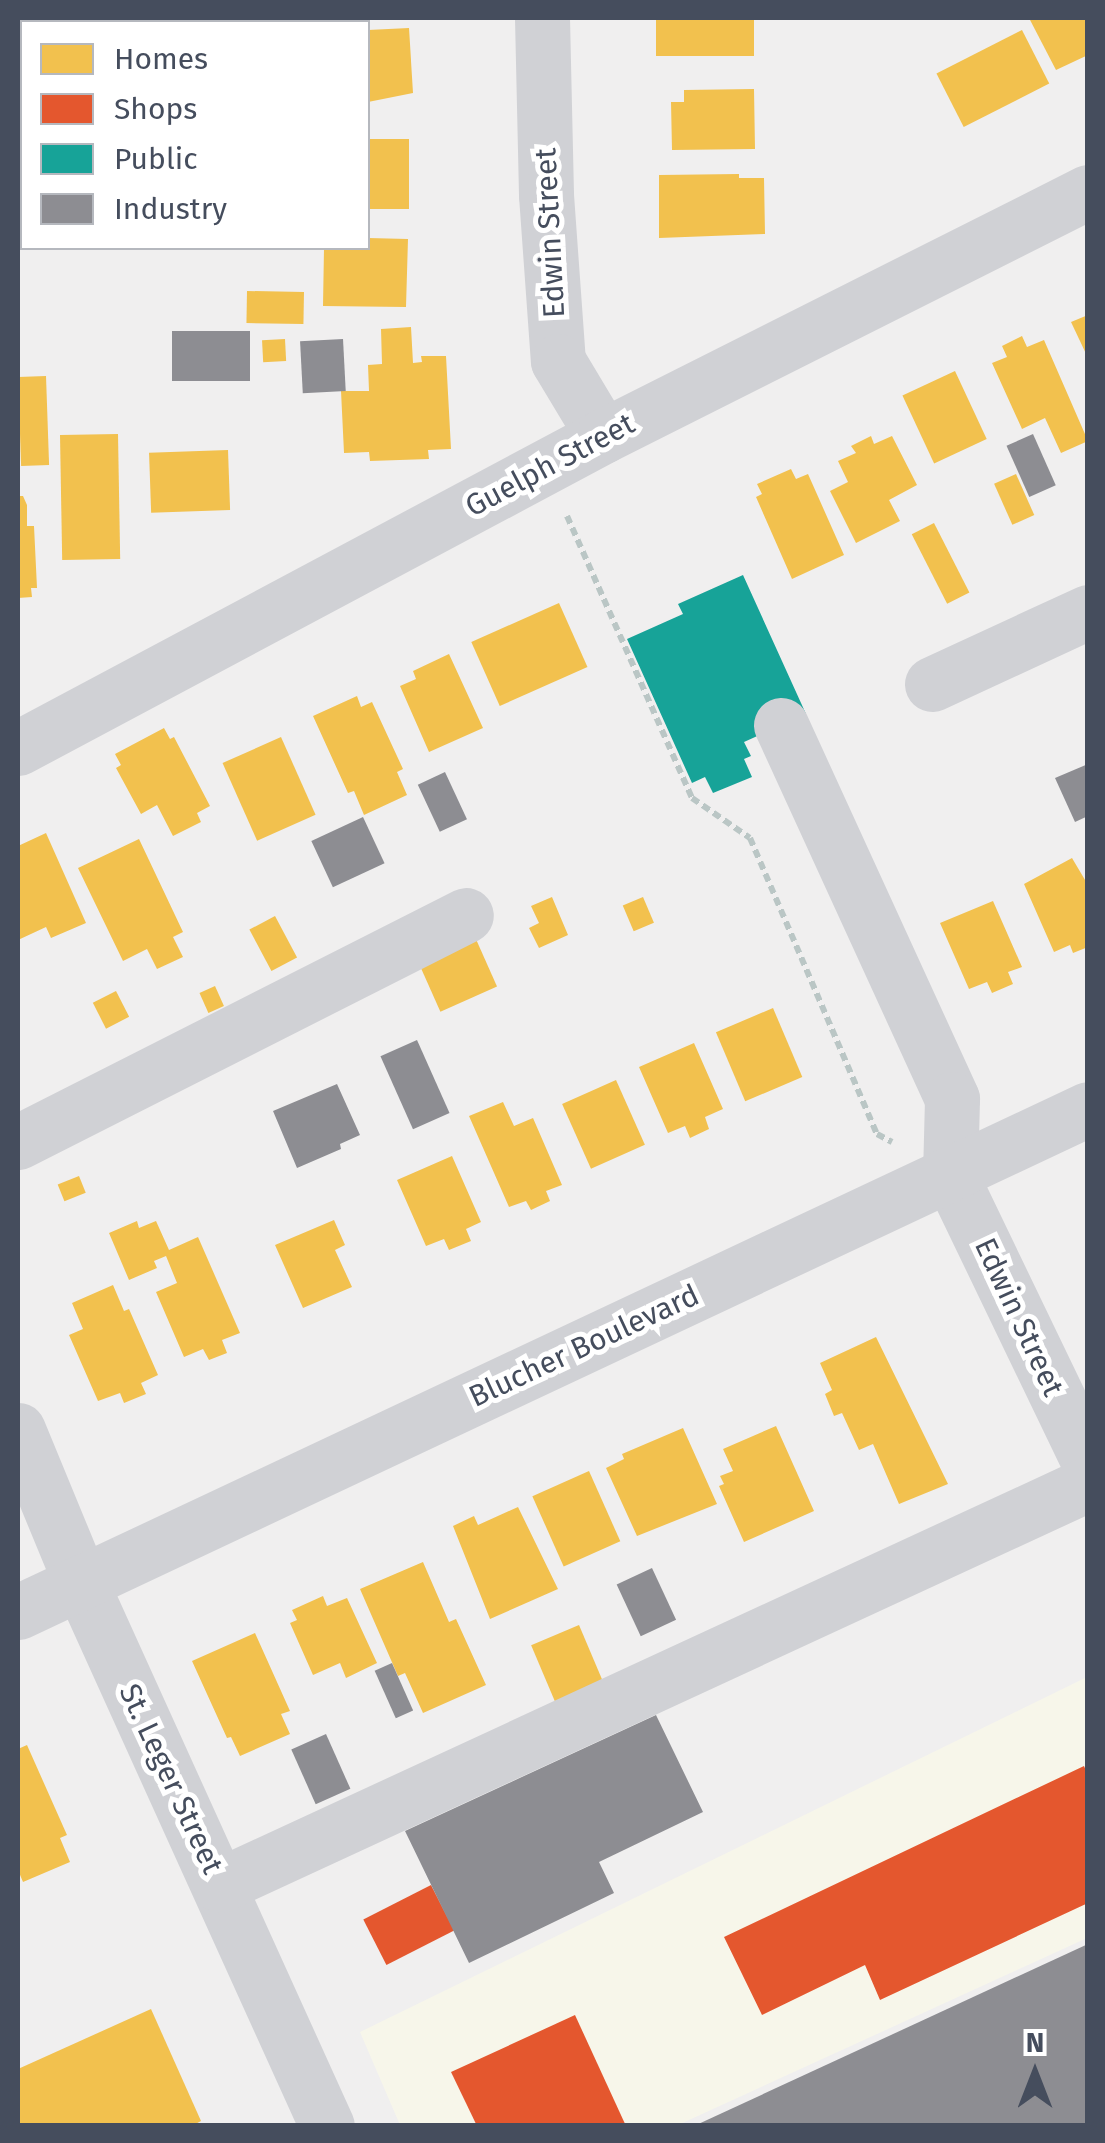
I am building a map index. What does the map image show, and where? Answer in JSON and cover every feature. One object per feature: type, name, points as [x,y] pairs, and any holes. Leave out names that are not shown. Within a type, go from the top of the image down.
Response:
[{"type":"street","name":"Edwin Street","points":[[542,18],[546,195],[558,360],[603,436]]},
{"type":"street","name":"Guelph Street","points":[[18,748],[603,436],[1088,192]]},
{"type":"street","points":[[932,684],[1088,612]]},
{"type":"street","points":[[781,725],[952,1099],[950,1174]]},
{"type":"street","points":[[18,1142],[466,915]]},
{"type":"street","name":"Blucher Boulevard","points":[[18,1612],[1088,1109]]},
{"type":"street","name":"Edwin Street","points":[[950,1174],[1088,1461]]},
{"type":"street","name":"St. Leger Street","points":[[18,1430],[81,1583],[327,2126]]},
{"type":"street","points":[[220,1885],[1088,1484]]},
{"type":"path","points":[[564,510],[692,798],[750,838],[878,1134],[950,1174]]},
{"type":"shaded area","points":[[1087,1677],[1087,1938],[678,2125],[400,2125],[360,2032]]},
{"type":"building: Homes","points":[[656,18],[754,18],[754,56],[656,56]]},
{"type":"building: Homes","points":[[1029,18],[1088,18],[1088,55],[1056,70]]},
{"type":"building: Homes","points":[[409,28],[413,93],[370,102],[370,30]]},
{"type":"building: Homes","points":[[1022,30],[1049,83],[964,127],[936,74]]},
{"type":"building: Homes","points":[[754,89],[755,149],[672,150],[671,102],[684,102],[684,90]]},
{"type":"building: Homes","points":[[370,139],[409,139],[409,209],[370,209]]},
{"type":"building: Homes","points":[[739,174],[739,178],[764,178],[765,234],[659,238],[659,175]]},
{"type":"building: Homes","points":[[370,238],[408,239],[406,307],[323,306],[324,250],[370,250]]},
{"type":"building: Homes","points":[[247,291],[304,292],[303,324],[246,323]]},
{"type":"building: Homes","points":[[1088,315],[1088,358],[1071,322]]},
{"type":"building: Homes","points":[[411,327],[413,363],[422,362],[421,356],[446,356],[451,449],[428,450],[429,459],[370,461],[369,452],[344,453],[341,391],[369,391],[368,365],[382,364],[381,329]]},
{"type":"building: Homes","points":[[1022,336],[1027,347],[1044,340],[1088,441],[1061,453],[1045,418],[1022,429],[992,363],[1007,357],[1002,346]]},
{"type":"building: Homes","points":[[285,339],[286,361],[263,362],[262,340]]},
{"type":"building: Homes","points":[[955,371],[987,439],[934,463],[902,396]]},
{"type":"building: Homes","points":[[46,376],[49,465],[21,466],[18,377]]},
{"type":"building: Homes","points":[[118,434],[120,559],[62,560],[60,435]]},
{"type":"building: Homes","points":[[871,436],[874,444],[892,436],[917,485],[889,500],[900,521],[856,543],[830,491],[848,482],[838,461],[856,453],[851,446]]},
{"type":"building: Homes","points":[[228,450],[230,510],[151,513],[149,453]]},
{"type":"building: Homes","points":[[791,469],[796,479],[808,474],[844,555],[792,579],[756,497],[762,494],[757,484]]},
{"type":"building: Homes","points":[[1016,474],[1034,515],[1012,525],[994,484]]},
{"type":"building: Homes","points":[[18,496],[23,496],[27,505],[27,526],[34,526],[37,588],[31,588],[32,597],[18,598]]},
{"type":"building: Homes","points":[[934,523],[969,592],[947,604],[912,534]]},
{"type":"building: Homes","points":[[559,603],[587,667],[500,706],[471,642]]},
{"type":"building: Homes","points":[[449,654],[483,728],[429,752],[400,686],[416,679],[413,671]]},
{"type":"building: Homes","points":[[357,696],[361,707],[372,702],[403,769],[397,772],[407,795],[364,815],[354,791],[348,793],[313,716]]},
{"type":"building: Homes","points":[[164,728],[170,739],[174,737],[210,806],[197,813],[201,822],[173,836],[157,805],[141,814],[116,768],[121,765],[115,754]]},
{"type":"building: Homes","points":[[281,737],[316,815],[257,841],[223,763]]},
{"type":"building: Homes","points":[[46,833],[86,923],[51,938],[46,927],[18,940],[18,846]]},
{"type":"building: Homes","points":[[139,839],[183,932],[173,937],[183,957],[157,969],[147,949],[123,961],[78,868]]},
{"type":"building: Homes","points":[[1072,858],[1088,885],[1088,947],[1073,953],[1070,945],[1054,952],[1024,884]]},
{"type":"building: Homes","points":[[552,897],[568,935],[539,948],[529,928],[539,923],[531,906]]},
{"type":"building: Homes","points":[[643,897],[654,923],[634,931],[623,906]]},
{"type":"building: Homes","points":[[993,901],[1022,967],[1008,972],[1013,984],[992,993],[987,982],[969,989],[940,923]]},
{"type":"building: Homes","points":[[275,916],[297,957],[271,971],[249,930]]},
{"type":"building: Homes","points":[[471,928],[497,986],[440,1012],[414,953]]},
{"type":"building: Homes","points":[[215,986],[224,1006],[208,1013],[199,993]]},
{"type":"building: Homes","points":[[116,991],[129,1017],[106,1029],[93,1003]]},
{"type":"building: Homes","points":[[773,1008],[802,1077],[745,1101],[716,1032]]},
{"type":"building: Homes","points":[[694,1043],[723,1109],[705,1117],[709,1129],[690,1138],[685,1126],[668,1133],[639,1067]]},
{"type":"building: Homes","points":[[616,1080],[645,1145],[591,1169],[562,1104]]},
{"type":"building: Homes","points":[[503,1102],[514,1126],[533,1118],[562,1185],[546,1191],[550,1201],[531,1210],[526,1201],[509,1207],[469,1116]]},
{"type":"building: Homes","points":[[452,1156],[481,1222],[466,1229],[471,1241],[449,1250],[444,1239],[426,1246],[397,1180]]},
{"type":"building: Homes","points":[[79,1176],[86,1193],[64,1201],[58,1185]]},
{"type":"building: Homes","points":[[334,1220],[345,1245],[335,1250],[352,1287],[303,1308],[275,1245]]},
{"type":"building: Homes","points":[[137,1221],[139,1228],[156,1221],[169,1250],[198,1237],[240,1333],[222,1340],[227,1353],[209,1360],[203,1349],[184,1357],[156,1292],[177,1283],[166,1256],[154,1261],[157,1268],[129,1280],[109,1233]]},
{"type":"building: Homes","points":[[113,1285],[124,1311],[129,1309],[158,1375],[141,1383],[146,1394],[124,1403],[120,1393],[98,1401],[69,1335],[83,1329],[72,1303]]},
{"type":"building: Homes","points":[[876,1337],[948,1484],[899,1504],[873,1444],[859,1450],[842,1413],[834,1416],[825,1394],[832,1390],[820,1363]]},
{"type":"building: Homes","points":[[776,1426],[814,1511],[744,1542],[719,1486],[724,1484],[720,1476],[733,1471],[723,1449]]},
{"type":"building: Homes","points":[[683,1428],[717,1504],[637,1536],[606,1468],[624,1459],[622,1454]]},
{"type":"building: Homes","points":[[589,1471],[620,1541],[564,1567],[532,1496]]},
{"type":"building: Homes","points":[[518,1507],[558,1589],[490,1619],[453,1526],[474,1516],[478,1525]]},
{"type":"building: Homes","points":[[423,1562],[449,1622],[456,1619],[486,1685],[423,1713],[405,1673],[398,1676],[360,1589]]},
{"type":"building: Homes","points":[[323,1596],[327,1606],[347,1598],[377,1663],[346,1678],[340,1663],[313,1675],[290,1623],[297,1620],[292,1610]]},
{"type":"building: Homes","points":[[579,1625],[603,1681],[555,1701],[531,1645]]},
{"type":"building: Homes","points":[[255,1633],[290,1711],[281,1714],[290,1734],[240,1756],[231,1737],[227,1738],[192,1661]]},
{"type":"building: Homes","points":[[27,1745],[67,1835],[60,1838],[70,1862],[23,1882],[18,1870],[18,1749]]},
{"type":"building: Homes","points":[[151,2009],[201,2121],[192,2126],[18,2126],[18,2069]]},
{"type":"building: Shops","points":[[1084,1766],[1088,1775],[1088,1903],[880,2000],[865,1965],[762,2015],[724,1937]]},
{"type":"building: Shops","points":[[431,1885],[454,1930],[386,1965],[363,1920]]},
{"type":"building: Shops","points":[[575,2015],[626,2126],[477,2126],[451,2072]]},
{"type":"building: Public","points":[[743,575],[806,714],[744,742],[751,756],[744,759],[752,777],[713,793],[705,777],[692,783],[627,639],[683,614],[678,604]]},
{"type":"building: Industry","points":[[172,331],[250,331],[250,381],[172,381]]},
{"type":"building: Industry","points":[[343,339],[346,391],[303,393],[300,341]]},
{"type":"building: Industry","points":[[1033,434],[1056,485],[1029,497],[1007,446]]},
{"type":"building: Industry","points":[[1088,764],[1088,816],[1075,822],[1055,778]]},
{"type":"building: Industry","points":[[445,772],[467,819],[440,832],[418,785]]},
{"type":"building: Industry","points":[[363,817],[385,863],[333,887],[311,841]]},
{"type":"building: Industry","points":[[417,1040],[450,1113],[413,1129],[380,1056]]},
{"type":"building: Industry","points":[[337,1084],[360,1135],[340,1144],[341,1149],[297,1168],[273,1111]]},
{"type":"building: Industry","points":[[652,1568],[676,1620],[641,1636],[617,1584]]},
{"type":"building: Industry","points":[[392,1663],[413,1711],[396,1718],[375,1671]]},
{"type":"building: Industry","points":[[656,1715],[703,1812],[599,1862],[614,1893],[469,1963],[405,1831]]},
{"type":"building: Industry","points":[[326,1734],[350,1789],[316,1804],[291,1749]]},
{"type":"building: Industry","points":[[1088,1944],[1088,2126],[694,2126]]}]
